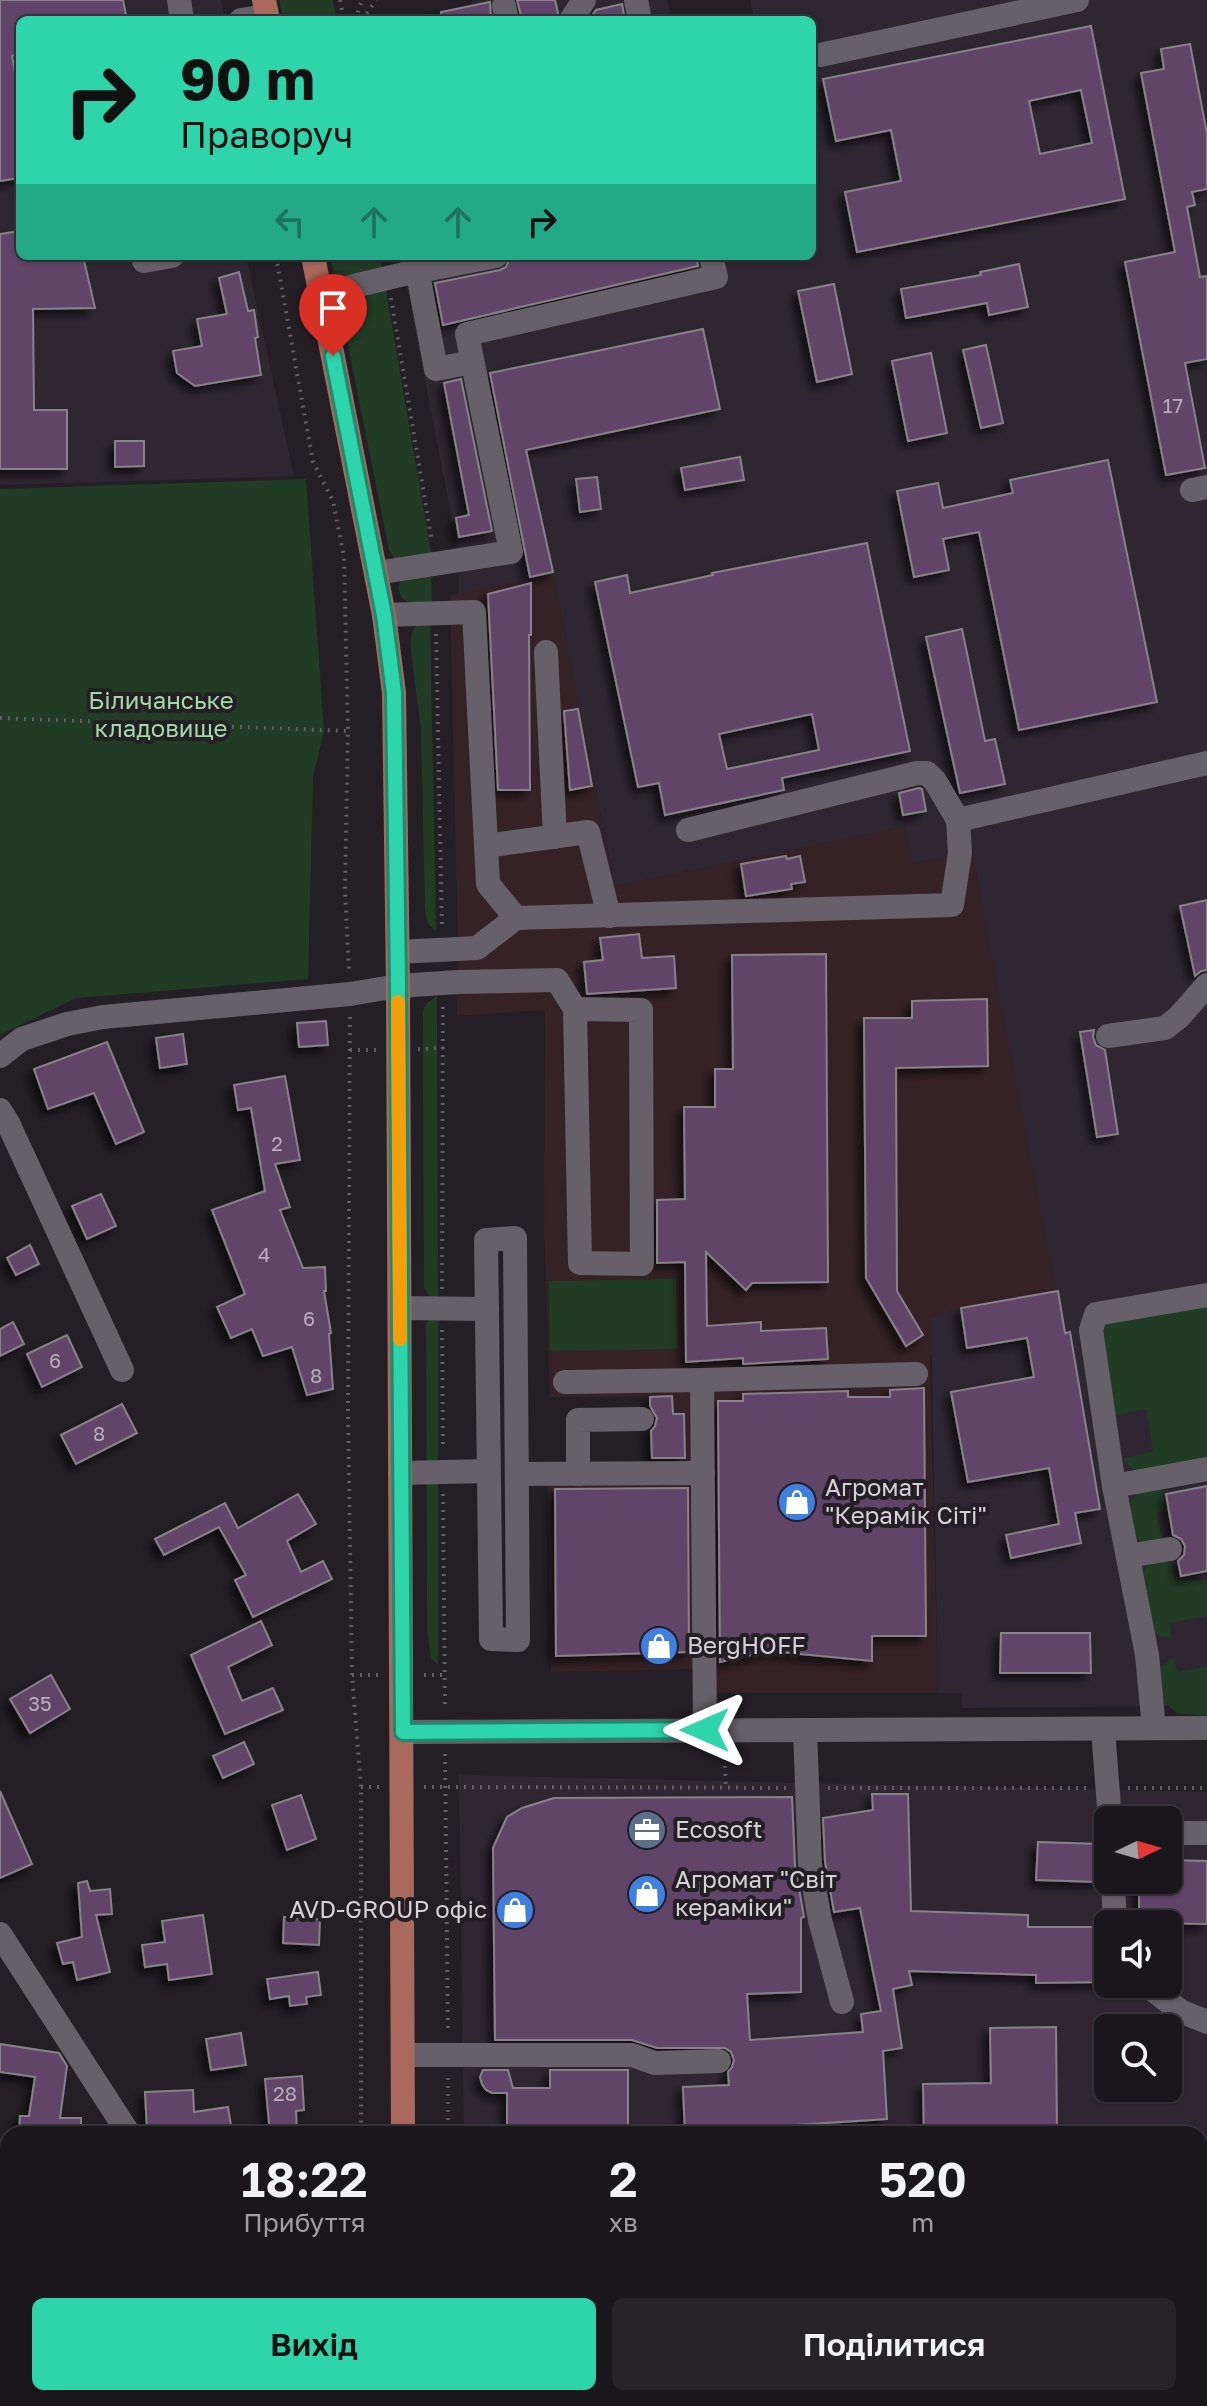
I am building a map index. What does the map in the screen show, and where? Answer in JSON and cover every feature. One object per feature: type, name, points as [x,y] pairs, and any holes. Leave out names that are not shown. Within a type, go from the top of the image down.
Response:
[{"type":"main road","points":[[314,260],[384,615],[394,693],[403,1732],[403,2126]]},
{"type":"street","points":[[820,55],[1077,0]]},
{"type":"street","points":[[144,261],[150,260]]},
{"type":"street","points":[[321,294],[387,279],[416,264],[456,260]]},
{"type":"street","points":[[376,573],[511,552],[467,334],[716,277],[712,260]]},
{"type":"street","points":[[416,264],[436,369],[472,362]]},
{"type":"street","points":[[384,615],[474,612],[488,884],[516,918]]},
{"type":"street","points":[[546,652],[555,837]]},
{"type":"street","points":[[958,820],[1207,763]]},
{"type":"street","points":[[398,952],[477,948],[516,918],[952,905],[960,853],[958,820],[927,773],[688,830]]},
{"type":"street","points":[[486,846],[588,832],[609,916]]},
{"type":"street","points":[[0,1056],[22,1039],[67,1024],[103,1017],[350,994],[398,986],[557,980],[575,1009],[580,1263],[642,1264],[641,1010],[575,1009]]},
{"type":"street","points":[[1108,1036],[1165,1028],[1207,985]]},
{"type":"street","points":[[0,1110],[122,1370]]},
{"type":"street","points":[[515,1238],[518,1640],[491,1639],[487,1309],[486,1240],[515,1238]]},
{"type":"street","points":[[1154,1728],[1147,1655],[1114,1486],[1091,1330],[1096,1314],[1207,1295]]},
{"type":"street","points":[[400,1308],[487,1309]]},
{"type":"street","points":[[565,1382],[916,1374]]},
{"type":"street","points":[[702,1380],[714,1730]]},
{"type":"street","points":[[578,1474],[578,1420],[642,1419]]},
{"type":"street","points":[[1114,1486],[1207,1469]]},
{"type":"street","points":[[400,1473],[488,1471]]},
{"type":"street","points":[[517,1474],[703,1473]]},
{"type":"street","points":[[1128,1556],[1170,1549]]},
{"type":"street","points":[[403,1732],[1207,1728]]},
{"type":"street","points":[[1103,1729],[1109,1806]]},
{"type":"street","points":[[805,1730],[810,1864],[820,1920],[842,2002]]},
{"type":"street","points":[[1182,1833],[1207,1833]]},
{"type":"street","points":[[0,1934],[124,2126]]},
{"type":"street","points":[[1164,1998],[1180,2011],[1207,2022]]},
{"type":"street","points":[[403,2055],[632,2055],[655,2063],[719,2061]]},
{"type":"path","points":[[277,260],[313,462],[333,501],[344,557],[348,731],[345,890],[350,994],[348,1412],[352,1675],[361,1787],[361,2126]]},
{"type":"path","points":[[387,279],[436,562]]},
{"type":"path","points":[[436,615],[442,950]]},
{"type":"path","points":[[0,718],[348,731]]},
{"type":"path","points":[[443,983],[441,1308],[448,2126]]},
{"type":"path","points":[[714,1730],[726,1788]]},
{"type":"shaded area","points":[[0,0],[221,0],[223,16],[16,16],[16,260],[247,260],[294,476],[0,485]]},
{"type":"shaded area","points":[[472,0],[667,0],[670,16],[427,16],[471,6]]},
{"type":"shaded area","points":[[750,0],[1207,0],[1207,1706],[962,1708],[962,1693],[938,1693],[931,1319],[961,1308],[1057,1291],[972,851],[913,863],[905,826],[615,886],[553,573],[458,594],[460,561],[402,260],[816,260],[816,16],[754,16]]},
{"type":"shaded area","points":[[553,572],[615,886],[905,825],[913,863],[972,850],[1058,1291],[930,1355],[938,1693],[697,1693],[697,1669],[551,1672],[547,1465],[651,1464],[650,1397],[550,1397],[544,1229],[545,1010],[457,1016],[450,595]]},
{"type":"shaded area","points":[[459,1775],[1207,1792],[1207,2126],[464,2126]]},
{"type":"green space","points":[[279,0],[333,0],[336,16],[282,16]]},
{"type":"green space","points":[[331,260],[381,260],[432,558],[395,559],[389,550]]},
{"type":"green space","name":"Біличанське кладовище","points":[[306,479],[324,731],[313,777],[308,979],[76,998],[0,1035],[0,489]]},
{"type":"green space","points":[[431,570],[432,602],[411,603],[403,599],[399,591],[401,581]]},
{"type":"green space","points":[[430,622],[436,931],[428,921],[425,908],[421,730],[410,643],[416,625]]},
{"type":"green space","points":[[437,996],[438,1299],[431,1298],[424,1288],[423,1011],[427,1003]]},
{"type":"green space","points":[[676,1279],[677,1349],[550,1351],[549,1281]]},
{"type":"green space","points":[[1207,1301],[1207,1462],[1136,1472],[1123,1459],[1153,1451],[1146,1409],[1112,1416],[1102,1330],[1108,1324]]},
{"type":"green space","points":[[438,1317],[438,1665],[431,1658],[427,1630],[426,1324],[429,1319]]},
{"type":"green space","points":[[1162,1482],[1166,1510],[1157,1513],[1163,1545],[1153,1546],[1139,1541],[1133,1528],[1130,1503],[1140,1490]]},
{"type":"green space","points":[[1170,1553],[1175,1579],[1207,1581],[1207,1616],[1169,1623],[1171,1638],[1156,1635],[1147,1619],[1141,1577],[1151,1559]]},
{"type":"green space","points":[[1174,1657],[1177,1672],[1207,1667],[1207,1716],[1177,1713],[1164,1702],[1158,1677],[1162,1666]]},
{"type":"building","points":[[0,0],[123,0],[126,16],[16,16],[16,55],[12,56],[16,78],[16,179],[0,181]]},
{"type":"building","points":[[517,0],[555,0],[557,16],[521,16]]},
{"type":"building","points":[[490,2],[491,16],[442,16],[441,12]]},
{"type":"building","points":[[622,4],[624,16],[592,16],[596,10]]},
{"type":"building","points":[[1091,26],[1125,199],[857,252],[845,192],[901,181],[891,130],[836,141],[823,79]],"holes":[[[1081,90],[1092,143],[1040,154],[1029,101]]]},
{"type":"building","points":[[1190,44],[1207,134],[1207,189],[1192,192],[1195,205],[1187,207],[1200,277],[1207,276],[1207,359],[1185,363],[1205,468],[1166,475],[1125,262],[1175,252],[1141,73],[1164,69],[1161,49]]},
{"type":"building","points":[[16,232],[16,260],[84,260],[95,308],[33,309],[34,410],[67,410],[67,469],[0,469],[0,234]]},
{"type":"building","points":[[509,260],[697,260],[698,266],[443,325],[435,283],[506,267]]},
{"type":"building","points":[[1019,264],[1028,307],[989,315],[987,303],[906,318],[901,289],[981,275],[980,272]]},
{"type":"building","points":[[239,272],[248,311],[254,310],[261,375],[195,386],[177,373],[173,351],[202,346],[197,319],[227,314],[219,278]]},
{"type":"building","points":[[834,284],[852,374],[817,382],[798,291]]},
{"type":"building","points":[[703,329],[720,409],[526,450],[553,572],[530,577],[490,373]]},
{"type":"building","points":[[986,345],[1003,423],[981,428],[963,350]]},
{"type":"building","points":[[931,353],[947,433],[908,441],[892,361]]},
{"type":"building","points":[[461,379],[492,531],[459,537],[456,518],[469,515],[444,383]]},
{"type":"building","points":[[115,441],[144,441],[144,466],[115,467]]},
{"type":"building","points":[[740,457],[744,480],[685,490],[681,468]]},
{"type":"building","points":[[1108,460],[1157,702],[1019,730],[979,532],[943,539],[949,570],[914,577],[897,491],[938,483],[943,508],[1013,493],[1010,480]]},
{"type":"building","points":[[597,477],[601,509],[580,512],[576,479]]},
{"type":"building","points":[[867,543],[910,751],[782,778],[784,790],[665,815],[659,783],[638,787],[595,582],[627,575],[630,593],[712,573]],"holes":[[[812,714],[819,750],[727,769],[719,734]]]},
{"type":"building","points":[[531,583],[530,790],[498,790],[488,594]]},
{"type":"building","points":[[962,629],[985,741],[995,739],[1005,784],[960,793],[926,637]]},
{"type":"building","points":[[578,709],[592,786],[570,790],[564,711]]},
{"type":"building","points":[[922,789],[926,811],[903,815],[899,793]]},
{"type":"building","points":[[786,856],[787,859],[800,856],[805,882],[791,884],[792,889],[746,896],[741,864]]},
{"type":"building","points":[[1207,900],[1207,970],[1195,976],[1180,906]]},
{"type":"building","points":[[639,934],[642,958],[674,956],[676,988],[587,994],[584,962],[603,960],[600,938]]},
{"type":"building","points":[[826,954],[828,1282],[752,1283],[746,1290],[706,1252],[707,1326],[761,1322],[761,1331],[826,1328],[828,1359],[743,1364],[743,1358],[686,1362],[685,1262],[657,1263],[657,1200],[685,1199],[684,1107],[715,1107],[715,1069],[733,1069],[732,955]]},
{"type":"building","points":[[987,999],[988,1066],[896,1068],[897,1291],[923,1335],[906,1346],[866,1278],[864,1018],[912,1018],[912,1001]]},
{"type":"building","points":[[326,1021],[328,1045],[299,1047],[297,1023]]},
{"type":"building","points":[[1094,1030],[1096,1045],[1105,1050],[1118,1134],[1097,1137],[1080,1032]]},
{"type":"building","points":[[183,1034],[187,1064],[160,1068],[156,1038]]},
{"type":"building","points":[[107,1042],[144,1132],[116,1144],[94,1093],[48,1109],[34,1069]]},
{"type":"building","points":[[285,1076],[300,1160],[275,1164],[290,1207],[280,1210],[303,1268],[325,1267],[324,1291],[331,1333],[333,1389],[307,1395],[292,1347],[263,1356],[252,1329],[231,1338],[217,1307],[245,1294],[212,1210],[265,1191],[251,1108],[238,1110],[234,1085]]},
{"type":"building","points":[[101,1194],[116,1226],[87,1239],[72,1206]]},
{"type":"building","points":[[30,1245],[39,1264],[16,1275],[7,1258]]},
{"type":"building","points":[[1058,1291],[1065,1333],[1070,1332],[1100,1509],[1075,1513],[1081,1543],[1011,1558],[1006,1535],[1059,1524],[1049,1468],[968,1482],[951,1392],[1034,1377],[1027,1338],[967,1348],[961,1308]]},
{"type":"building","points":[[13,1322],[24,1344],[0,1356],[0,1329]]},
{"type":"building","points":[[67,1335],[82,1367],[42,1387],[27,1354]]},
{"type":"building","name":"Агромат \"Керамік Сіті\"","points":[[924,1388],[926,1636],[872,1636],[872,1661],[769,1651],[720,1662],[718,1401],[743,1401],[743,1394],[848,1391],[848,1397],[890,1397],[890,1390]]},
{"type":"building","points":[[672,1396],[673,1414],[684,1414],[685,1458],[652,1458],[651,1431],[657,1418],[650,1406],[650,1397]]},
{"type":"building","points":[[122,1404],[137,1433],[76,1464],[61,1435]]},
{"type":"building","points":[[1207,1486],[1207,1571],[1181,1576],[1178,1561],[1184,1555],[1185,1546],[1181,1539],[1173,1535],[1166,1494]]},
{"type":"building","points":[[688,1488],[689,1652],[556,1656],[555,1489]]},
{"type":"building","points":[[298,1494],[316,1524],[287,1541],[301,1572],[323,1561],[332,1579],[253,1617],[235,1580],[246,1575],[219,1527],[164,1555],[155,1539],[225,1503],[238,1528]]},
{"type":"building","points":[[261,1621],[272,1645],[228,1667],[242,1701],[273,1688],[283,1710],[225,1734],[191,1655]]},
{"type":"building","points":[[1001,1633],[1090,1633],[1091,1673],[1000,1673]]},
{"type":"building","points":[[51,1675],[70,1709],[30,1733],[10,1699]]},
{"type":"building","points":[[244,1742],[254,1764],[223,1778],[213,1756]]},
{"type":"building","points":[[0,1791],[32,1864],[0,1878]]},
{"type":"building","points":[[872,1794],[908,1794],[911,1911],[1028,1915],[1028,1927],[1094,1927],[1094,1982],[1036,1983],[1036,1975],[909,1971],[912,1985],[893,1989],[902,2048],[883,2051],[887,2119],[780,2126],[685,2126],[683,2087],[729,2085],[728,2072],[734,2060],[725,2048],[657,2048],[632,2040],[495,2040],[493,1848],[507,1817],[522,1808],[554,1798],[792,1797],[795,1865],[804,1917],[801,1918],[801,1992],[747,1994],[750,2040],[863,2032],[861,2014],[881,2011],[860,1908],[834,1912],[825,1862],[823,1818],[873,1810]]},
{"type":"building","points":[[301,1795],[316,1839],[287,1850],[272,1805]]},
{"type":"building","points":[[1038,1842],[1094,1844],[1094,1882],[1036,1880]]},
{"type":"building","points":[[1182,1860],[1207,1861],[1207,1924],[1182,1924],[1182,1910],[1139,1910],[1139,1894],[1182,1894]]},
{"type":"building","points":[[87,1881],[90,1891],[110,1889],[112,1914],[96,1915],[110,1972],[77,1980],[73,1962],[63,1964],[57,1943],[82,1937],[78,1883]]},
{"type":"building","points":[[203,1915],[212,1974],[169,1980],[167,1964],[145,1967],[142,1945],[165,1942],[162,1921]]},
{"type":"building","points":[[284,1917],[320,1919],[319,1945],[283,1943]]},
{"type":"building","points":[[318,1972],[321,1995],[306,1997],[307,2004],[290,2006],[289,1996],[270,1999],[267,1979]]},
{"type":"building","points":[[1056,2027],[1057,2126],[924,2126],[923,2084],[991,2083],[990,2028]]},
{"type":"building","points":[[241,2033],[246,2065],[211,2070],[206,2039]]},
{"type":"building","points":[[0,2044],[59,2053],[67,2066],[60,2118],[81,2118],[81,2126],[19,2126],[20,2116],[29,2116],[35,2077],[0,2072]]},
{"type":"building","points":[[483,2070],[508,2070],[513,2088],[550,2088],[550,2070],[628,2070],[628,2126],[507,2126],[507,2093],[486,2090],[480,2077]]},
{"type":"building","points":[[302,2076],[304,2110],[296,2111],[297,2126],[269,2126],[265,2079]]},
{"type":"building","points":[[193,2090],[194,2112],[228,2107],[231,2125],[147,2126],[145,2092]]},
{"type":"slow traffic","points":[[398,1002],[400,1339]]},
{"type":"place","name":"Агромат \"Керамік Сіті\"","points":[[797,1502]]},
{"type":"place","name":"BergHOFF","points":[[659,1646]]},
{"type":"place","name":"Ecosoft","points":[[647,1830]]},
{"type":"place","name":"Агромат \"Світ кераміки\"","points":[[647,1894]]},
{"type":"place","name":"AVD-GROUP офіс","points":[[515,1910]]},
{"type":"route","points":[[333,356],[384,615],[394,693],[403,1732],[705,1730]]}]
